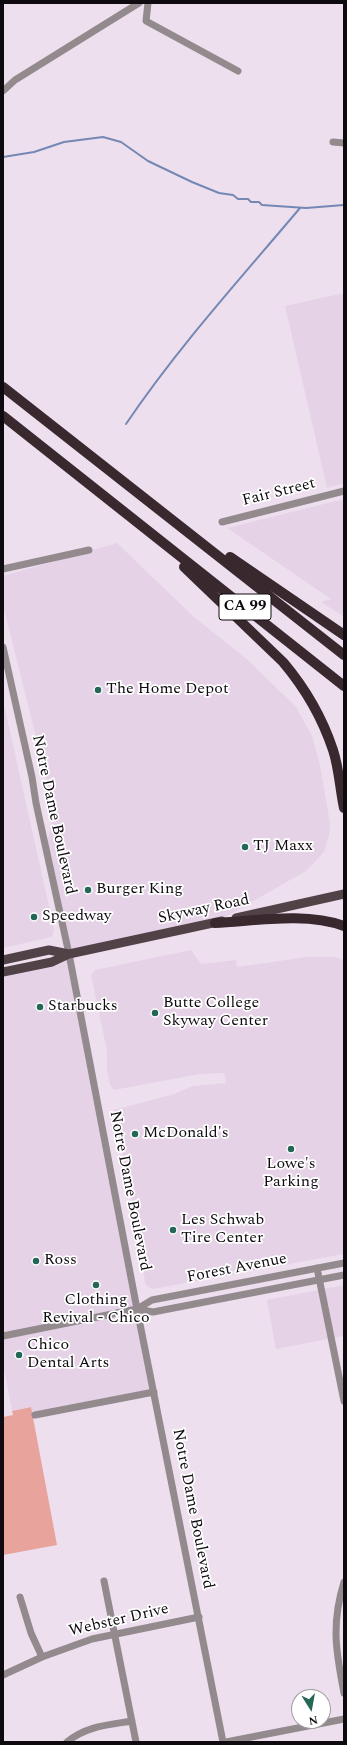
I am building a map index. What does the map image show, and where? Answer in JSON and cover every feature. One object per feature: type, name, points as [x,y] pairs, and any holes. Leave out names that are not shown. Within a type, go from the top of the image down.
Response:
[{"type":"highway","name":"CA 99","points":[[3,387],[344,655]]},
{"type":"highway","name":"CA 99","points":[[3,416],[145,530],[344,686]]},
{"type":"highway","points":[[181,526],[208,540],[234,560],[344,635]]},
{"type":"highway","points":[[145,530],[283,662],[297,679],[318,714],[334,751],[344,808]]},
{"type":"highway","points":[[215,923],[300,917],[315,918],[344,926]]},
{"type":"main road","name":"Skyway Road","points":[[3,972],[52,962],[69,954],[344,894]]},
{"type":"main road","name":"Skyway Road","points":[[3,960],[49,950],[69,954]]},
{"type":"street","points":[[3,91],[15,80],[140,3]]},
{"type":"street","points":[[148,3],[146,21],[238,71]]},
{"type":"street","points":[[333,142],[344,143]]},
{"type":"street","name":"Fair Street","points":[[222,522],[344,490]]},
{"type":"street","points":[[3,569],[89,550]]},
{"type":"street","name":"Notre Dame Boulevard","points":[[3,647],[69,954],[137,1309],[225,1742]]},
{"type":"street","name":"Forest Avenue","points":[[3,1336],[137,1309],[152,1300],[344,1263]]},
{"type":"street","points":[[317,1268],[344,1402]]},
{"type":"street","name":"Forest Avenue","points":[[137,1309],[153,1312],[344,1275]]},
{"type":"street","points":[[35,1415],[154,1392]]},
{"type":"street","points":[[104,1581],[136,1742]]},
{"type":"street","points":[[344,1582],[339,1599],[340,1616],[335,1633],[344,1693]]},
{"type":"street","points":[[20,1597],[31,1633],[42,1658]]},
{"type":"street","name":"Webster Drive","points":[[3,1675],[86,1641],[199,1617]]},
{"type":"street","points":[[225,1742],[344,1719]]},
{"type":"street","points":[[67,1742],[77,1734],[91,1729],[132,1721]]},
{"type":"shaded area","points":[[344,293],[344,483],[327,488],[285,306]]},
{"type":"shaded area","points":[[344,499],[344,617],[321,602],[331,599],[227,528]]},
{"type":"shaded area","points":[[117,543],[194,617],[248,660],[296,707],[312,736],[320,765],[330,823],[329,835],[324,852],[306,871],[215,923],[69,954],[154,1392],[32,1416],[30,1407],[12,1411],[3,1364],[3,972],[69,953],[46,849],[54,809],[3,605],[3,576]]},
{"type":"shaded area","points":[[3,700],[54,929],[51,937],[3,948]]},
{"type":"shaded area","points":[[191,950],[201,964],[236,960],[237,967],[307,957],[334,957],[344,960],[344,1254],[153,1289],[145,1284],[142,1254],[114,1110],[174,1094],[193,1086],[226,1083],[224,1073],[200,1074],[114,1090],[110,1085],[107,1070],[107,1051],[91,975],[95,970]]},
{"type":"shaded area","points":[[344,1285],[344,1336],[276,1349],[267,1300]]},
{"type":"shaded area","points":[[31,1407],[57,1545],[3,1555],[3,1417],[13,1415],[12,1411]]},
{"type":"waterway","points":[[3,157],[34,152],[64,142],[103,137],[121,142],[148,161],[192,182],[219,193],[233,195],[238,199],[248,199],[251,202],[259,202],[262,205],[306,208],[344,205]]},
{"type":"waterway","points":[[126,424],[188,340],[300,208]]},
{"type":"place","name":"The Home Depot","points":[[98,690]]},
{"type":"place","name":"TJ Maxx","points":[[245,847]]},
{"type":"place","name":"Burger King","points":[[88,890]]},
{"type":"place","name":"Speedway","points":[[34,917]]},
{"type":"place","name":"Starbucks","points":[[40,1007]]},
{"type":"place","name":"Butte College Skyway Center","points":[[155,1013]]},
{"type":"place","name":"McDonald's","points":[[135,1134]]},
{"type":"place","name":"Lowe's Parking","points":[[291,1149]]},
{"type":"place","name":"Les Schwab Tire Center","points":[[173,1230]]},
{"type":"place","name":"Ross","points":[[36,1261]]},
{"type":"place","name":"Clothing Revival - Chico","points":[[96,1285]]},
{"type":"place","name":"Chico Dental Arts","points":[[19,1355]]}]
